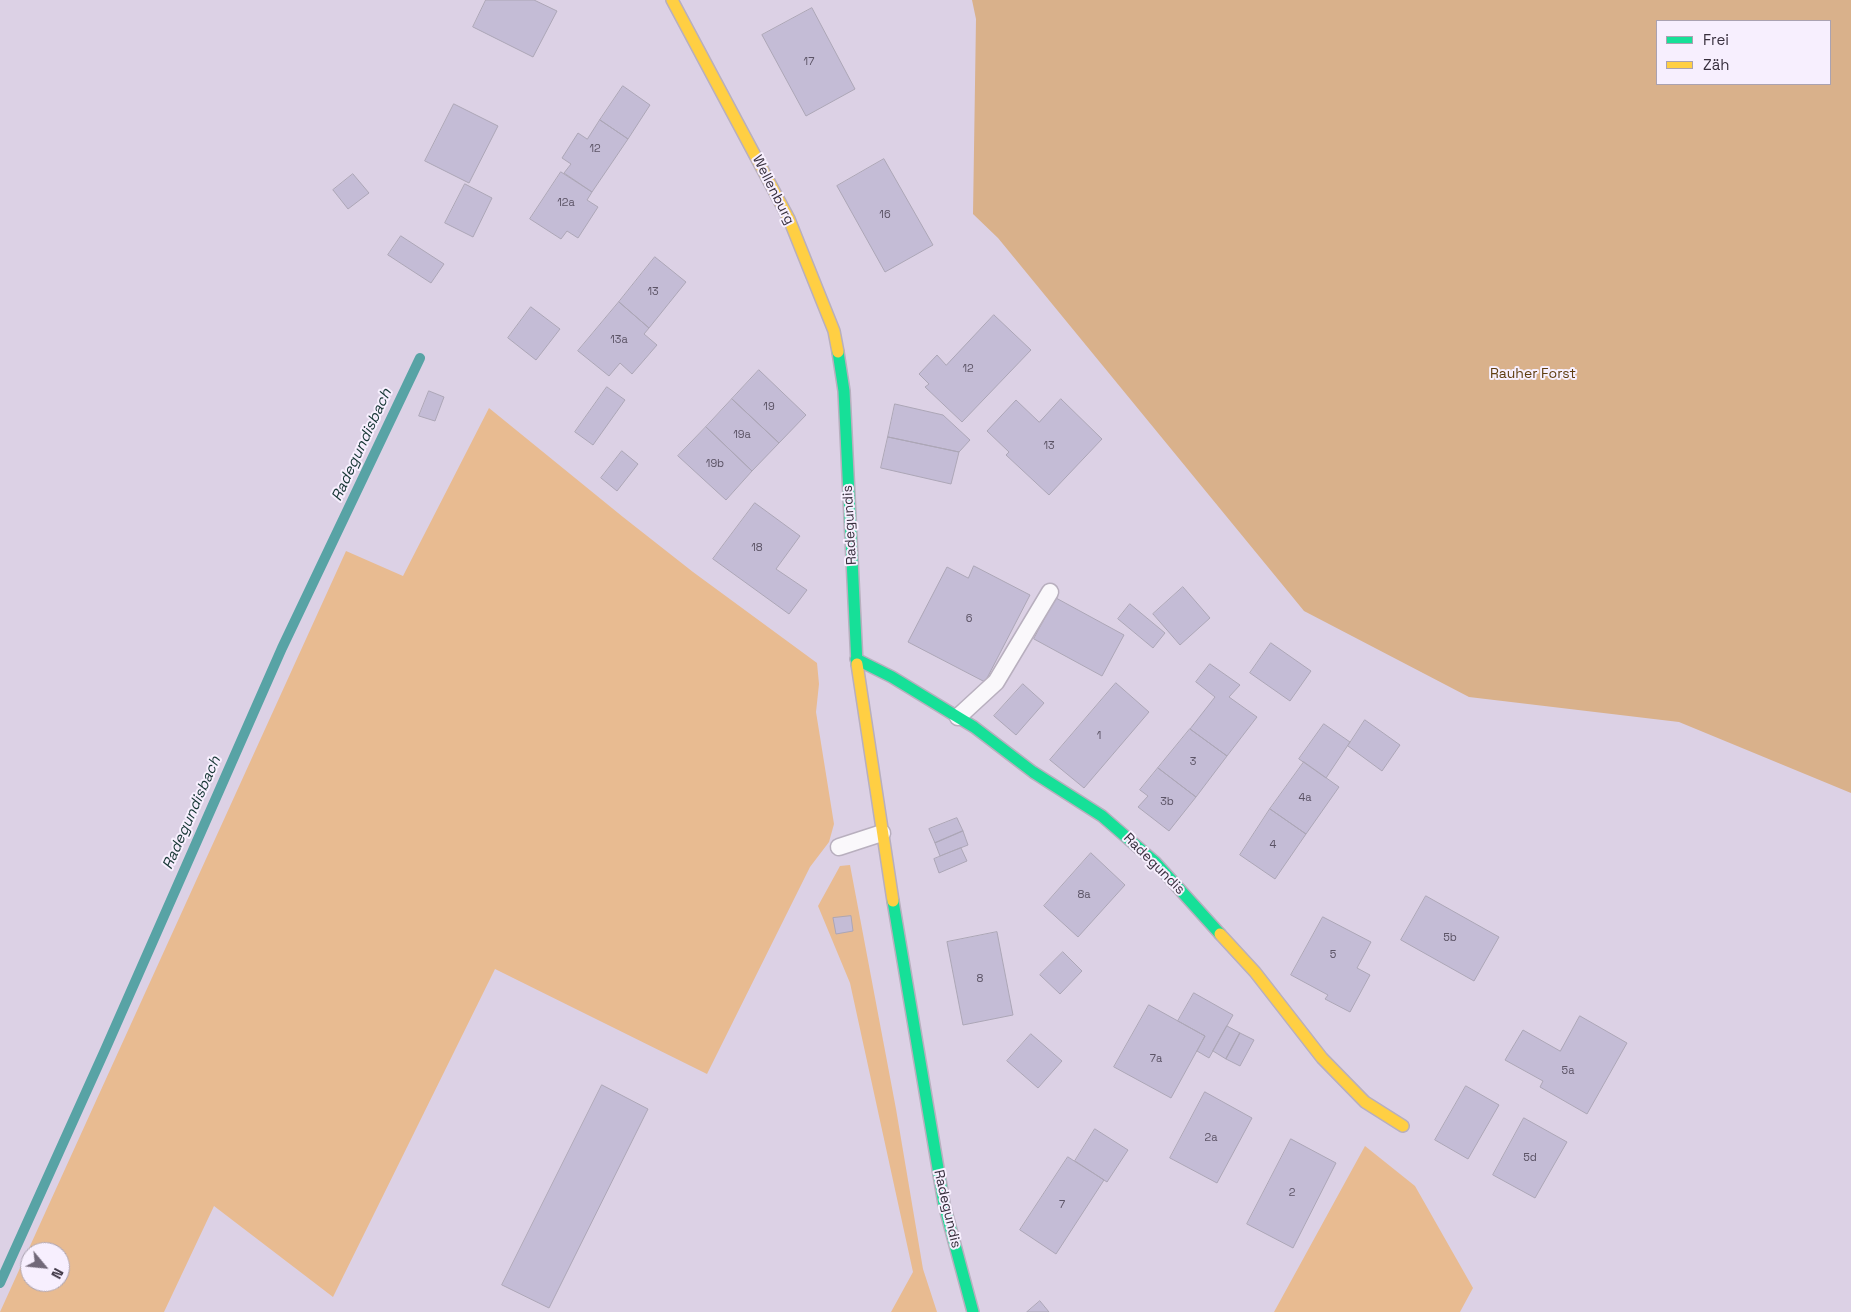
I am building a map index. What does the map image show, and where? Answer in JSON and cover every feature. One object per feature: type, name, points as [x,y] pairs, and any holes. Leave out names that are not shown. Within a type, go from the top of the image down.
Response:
[{"type":"street","name":"Wellenburg","points":[[672,0],[789,219],[834,331],[844,391]]},
{"type":"street","name":"Radegundis","points":[[844,391],[856,659],[895,918],[944,1204],[973,1312]]},
{"type":"street","name":"Radegundis","points":[[856,659],[892,677],[974,727],[1034,772],[1102,816],[1155,862],[1255,972],[1322,1058],[1365,1102],[1403,1126]]},
{"type":"lane","points":[[958,717],[996,682],[1050,592]]},
{"type":"lane","points":[[839,847],[882,833]]},
{"type":"shaded area","points":[[489,408],[693,572],[817,663],[819,684],[816,712],[834,824],[829,842],[810,867],[707,1074],[495,969],[333,1297],[214,1206],[164,1312],[0,1312],[20,1268],[20,1292],[70,1292],[70,1242],[32,1242],[346,551],[403,576]]},
{"type":"shaded area","points":[[850,865],[896,1109],[923,1269],[937,1312],[891,1312],[913,1272],[850,983],[818,906],[840,866]]},
{"type":"shaded area","points":[[1365,1146],[1415,1186],[1473,1288],[1460,1312],[1274,1312]]},
{"type":"green space","name":"Rauher Forst","points":[[972,0],[1851,0],[1851,793],[1679,722],[1469,697],[1304,611],[998,238],[973,214],[976,19]]},
{"type":"building","points":[[486,0],[534,0],[557,11],[533,57],[473,27]]},
{"type":"building","points":[[812,8],[855,89],[806,116],[762,35]]},
{"type":"building","points":[[623,86],[650,105],[628,139],[600,120]]},
{"type":"building","points":[[454,104],[498,126],[469,183],[425,161]]},
{"type":"building","points":[[600,120],[628,139],[592,192],[564,173],[571,164],[562,158],[578,133],[587,139]]},
{"type":"building","points":[[884,159],[933,245],[885,272],[837,186]]},
{"type":"building","points":[[561,172],[592,192],[587,200],[598,207],[578,238],[567,231],[561,239],[530,219]]},
{"type":"building","points":[[353,174],[369,193],[348,209],[333,190]]},
{"type":"building","points":[[465,184],[492,198],[473,237],[445,223]]},
{"type":"building","points":[[401,236],[444,264],[431,283],[388,255]]},
{"type":"building","points":[[655,257],[686,282],[649,328],[619,302]]},
{"type":"building","points":[[619,302],[649,328],[644,334],[657,345],[632,374],[620,363],[609,376],[578,351]]},
{"type":"building","points":[[531,307],[560,329],[536,360],[508,338]]},
{"type":"building","points":[[994,315],[1031,350],[962,422],[925,387],[929,384],[919,374],[937,355],[946,365]]},
{"type":"building","points":[[759,370],[806,415],[779,443],[732,399]]},
{"type":"building","points":[[607,387],[625,400],[593,445],[575,432]]},
{"type":"building","points":[[429,391],[444,397],[435,421],[419,416]]},
{"type":"building","points":[[732,399],[779,443],[752,471],[706,427]]},
{"type":"building","points":[[1061,399],[1102,439],[1049,495],[1006,455],[1009,452],[987,431],[1016,400],[1039,422]]},
{"type":"building","points":[[895,404],[943,415],[970,440],[959,452],[888,437]]},
{"type":"building","points":[[706,427],[752,471],[726,500],[678,456]]},
{"type":"building","points":[[888,437],[959,452],[951,484],[881,468]]},
{"type":"building","points":[[622,451],[638,464],[617,491],[601,478]]},
{"type":"building","points":[[755,503],[800,536],[776,569],[807,590],[789,614],[713,559]]},
{"type":"building","points":[[974,566],[1030,595],[985,682],[908,642],[947,567],[968,578]]},
{"type":"building","points":[[1183,587],[1210,618],[1180,645],[1153,614]]},
{"type":"building","points":[[1056,598],[1124,635],[1102,676],[1034,639]]},
{"type":"building","points":[[1130,604],[1165,633],[1153,648],[1118,619]]},
{"type":"building","points":[[1271,643],[1311,671],[1290,701],[1250,673]]},
{"type":"building","points":[[1210,664],[1240,685],[1229,697],[1257,717],[1227,756],[1190,729],[1215,697],[1196,682]]},
{"type":"building","points":[[1116,683],[1149,712],[1084,788],[1050,760]]},
{"type":"building","points":[[1023,684],[1044,703],[1016,735],[994,716]]},
{"type":"building","points":[[1365,720],[1400,745],[1382,771],[1348,746]]},
{"type":"building","points":[[1324,724],[1350,742],[1326,778],[1299,759]]},
{"type":"building","points":[[1190,729],[1227,756],[1196,797],[1158,768]]},
{"type":"building","points":[[1304,762],[1339,787],[1306,834],[1270,809]]},
{"type":"building","points":[[1158,768],[1196,797],[1169,831],[1138,807],[1148,796],[1140,790]]},
{"type":"building","points":[[1270,809],[1306,834],[1275,879],[1240,855]]},
{"type":"building","points":[[957,818],[963,831],[935,843],[929,829]]},
{"type":"building","points":[[963,831],[968,845],[940,856],[935,843]]},
{"type":"building","points":[[961,848],[967,861],[939,873],[934,859]]},
{"type":"building","points":[[1091,853],[1125,885],[1078,937],[1044,906]]},
{"type":"building","points":[[1426,896],[1499,937],[1474,981],[1401,940]]},
{"type":"building","points":[[851,916],[853,931],[836,934],[833,918]]},
{"type":"building","points":[[1323,917],[1371,942],[1357,968],[1370,975],[1350,1012],[1325,999],[1328,995],[1291,975]]},
{"type":"building","points":[[997,932],[1013,1015],[963,1025],[947,942]]},
{"type":"building","points":[[1063,952],[1082,971],[1060,994],[1040,975]]},
{"type":"building","points":[[1194,993],[1233,1015],[1209,1058],[1197,1051],[1205,1036],[1178,1021]]},
{"type":"building","points":[[1149,1005],[1205,1036],[1171,1098],[1114,1067]]},
{"type":"building","points":[[1580,1016],[1627,1043],[1587,1114],[1540,1087],[1543,1081],[1505,1060],[1523,1030],[1560,1051]]},
{"type":"building","points":[[1227,1026],[1240,1033],[1226,1059],[1213,1051]]},
{"type":"building","points":[[1240,1033],[1254,1040],[1240,1066],[1226,1059]]},
{"type":"building","points":[[1031,1034],[1062,1061],[1038,1088],[1007,1061]]},
{"type":"building","points":[[602,1085],[648,1109],[549,1308],[502,1285]]},
{"type":"building","points":[[1466,1086],[1499,1105],[1468,1159],[1435,1140]]},
{"type":"building","points":[[1205,1092],[1252,1118],[1217,1183],[1170,1158]]},
{"type":"building","points":[[1524,1118],[1567,1142],[1535,1198],[1493,1175]]},
{"type":"building","points":[[1095,1129],[1128,1150],[1107,1182],[1075,1161]]},
{"type":"building","points":[[1291,1139],[1336,1163],[1293,1248],[1247,1224]]},
{"type":"building","points":[[1068,1157],[1104,1180],[1056,1254],[1020,1230]]},
{"type":"building","points":[[1040,1301],[1049,1312],[1027,1312]]},
{"type":"waterway","name":"Radegundisbach","points":[[0,1283],[282,648],[420,358]]},
{"type":"traffic: fast","points":[[838,352],[844,391],[857,664]]},
{"type":"traffic: fast","points":[[856,659],[892,677],[974,727],[1033,772],[1102,816],[1155,862],[1220,934]]},
{"type":"traffic: fast","points":[[893,901],[944,1204],[973,1312]]},
{"type":"traffic: slow","points":[[672,0],[789,219],[834,331],[838,352]]},
{"type":"traffic: slow","points":[[857,664],[893,901]]},
{"type":"traffic: slow","points":[[1220,934],[1255,972],[1322,1058],[1365,1102],[1403,1126]]}]
